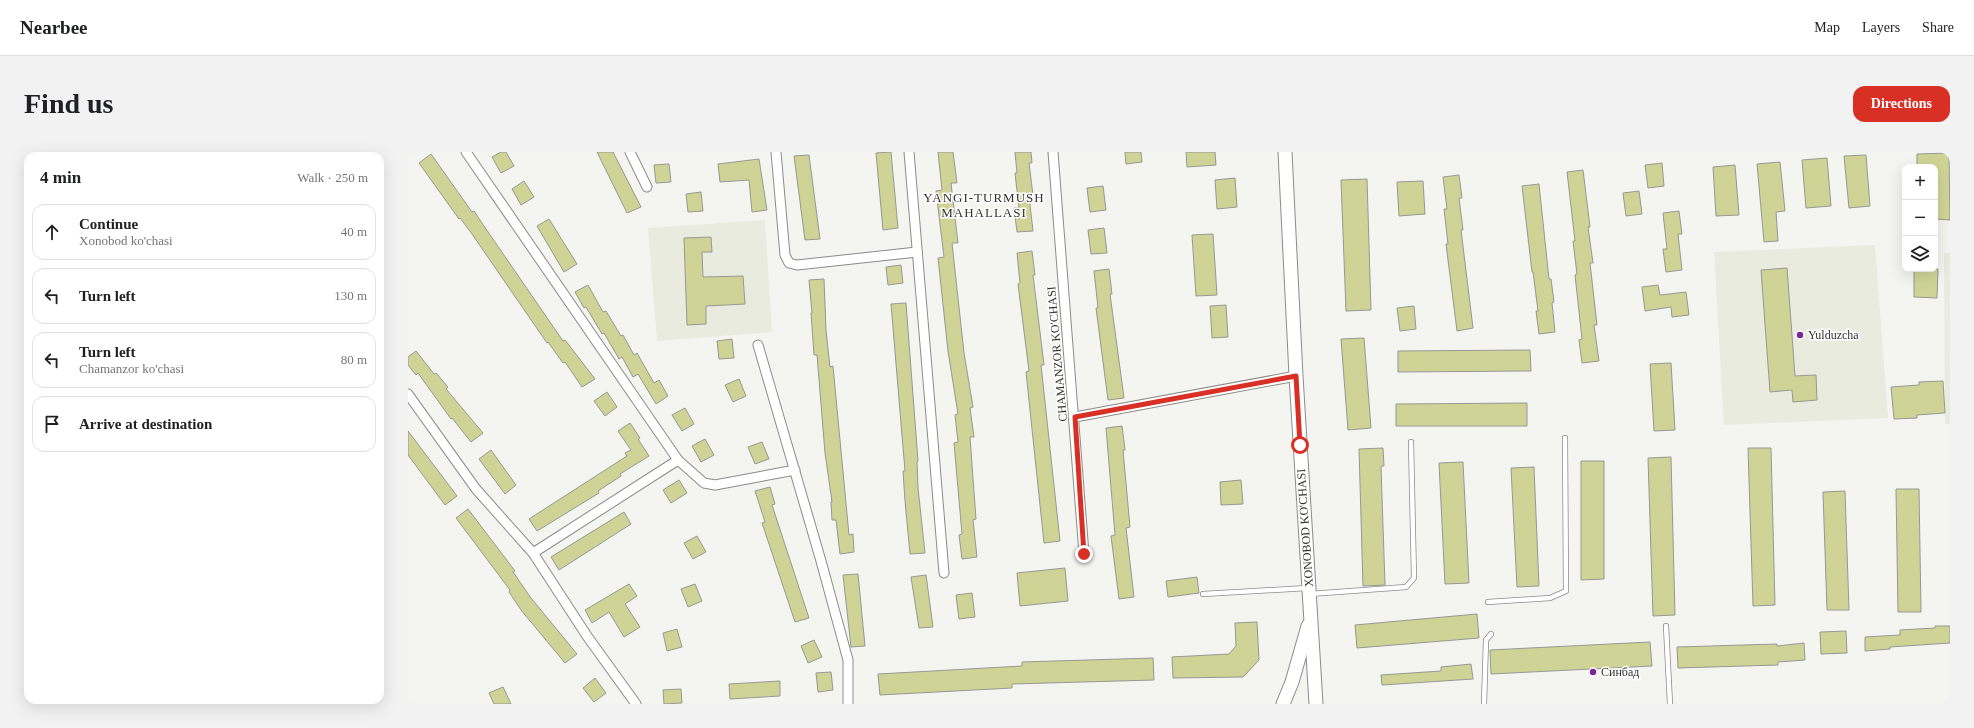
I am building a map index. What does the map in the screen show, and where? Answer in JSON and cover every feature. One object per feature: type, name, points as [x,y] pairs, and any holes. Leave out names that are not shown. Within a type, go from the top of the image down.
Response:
[{"type":"main road","name":"XONOBOD KO'CHASI","points":[[1284,155],[1316,704]]},
{"type":"main road","points":[[1283,704],[1292,682],[1311,617]]},
{"type":"street","points":[[466,152],[678,460],[704,482],[715,485],[795,470]]},
{"type":"street","points":[[630,152],[646,187]]},
{"type":"street","points":[[776,152],[785,255],[789,263],[797,265],[917,252]]},
{"type":"street","points":[[910,152],[944,572]]},
{"type":"street","name":"CHAMANZOR KO'CHASI","points":[[1053,152],[1075,417],[1084,554]]},
{"type":"street","points":[[758,345],[795,470],[848,660],[848,704]]},
{"type":"street","points":[[1075,417],[1296,376]]},
{"type":"street","points":[[408,394],[476,489],[533,553],[587,636],[636,704]]},
{"type":"street","points":[[533,553],[678,460]]},
{"type":"lane","points":[[1488,602],[1550,598],[1566,591],[1566,438]]},
{"type":"lane","points":[[1203,594],[1406,587],[1414,578],[1411,442]]},
{"type":"lane","points":[[1666,626],[1670,704]]},
{"type":"lane","points":[[1484,704],[1486,640],[1491,634]]},
{"type":"shaded area","points":[[765,220],[772,332],[657,341],[648,228]]},
{"type":"shaded area","name":"Yulduzcha","points":[[1875,245],[1888,418],[1724,425],[1714,252]]},
{"type":"shaded area","points":[[1944,253],[1950,253],[1950,424],[1945,424]]},
{"type":"building","points":[[501,152],[506,152],[514,166],[501,173],[492,157]]},
{"type":"building","points":[[597,152],[613,152],[641,207],[627,213]]},
{"type":"building","points":[[891,152],[898,228],[883,230],[876,153]]},
{"type":"building","points":[[938,152],[953,152],[957,183],[951,183],[958,243],[952,243],[964,353],[973,407],[970,408],[974,437],[970,437],[976,519],[973,520],[977,557],[962,559],[959,535],[962,534],[954,443],[958,442],[955,415],[958,414],[948,351],[938,258],[944,257],[936,191],[942,190]]},
{"type":"building","points":[[1015,152],[1031,152],[1032,163],[1029,163],[1033,195],[1029,196],[1033,231],[1017,232],[1014,208],[1019,208],[1015,173],[1017,173]]},
{"type":"building","points":[[1125,152],[1141,152],[1142,162],[1126,164]]},
{"type":"building","points":[[1186,152],[1215,152],[1216,165],[1187,167]]},
{"type":"building","points":[[1949,153],[1950,220],[1938,219],[1938,164],[1917,164],[1917,154]]},
{"type":"building","points":[[431,154],[472,212],[474,211],[563,341],[565,340],[595,379],[582,387],[565,362],[563,363],[548,342],[547,343],[472,234],[460,218],[459,219],[419,163]]},
{"type":"building","points":[[809,155],[820,239],[805,240],[794,156]]},
{"type":"building","points":[[1866,155],[1870,206],[1849,208],[1844,156]]},
{"type":"building","points":[[1827,158],[1831,206],[1806,208],[1802,160]]},
{"type":"building","points":[[759,159],[767,210],[752,212],[749,180],[720,182],[718,164]]},
{"type":"building","points":[[1780,162],[1785,211],[1776,212],[1778,241],[1764,242],[1757,164]]},
{"type":"building","points":[[1662,163],[1664,186],[1648,188],[1645,165]]},
{"type":"building","points":[[669,164],[671,182],[656,183],[654,165]]},
{"type":"building","points":[[1735,165],[1739,215],[1716,216],[1713,167]]},
{"type":"building","points":[[1583,170],[1590,227],[1588,227],[1593,263],[1590,263],[1597,325],[1594,325],[1599,361],[1582,363],[1579,340],[1582,339],[1573,241],[1575,241],[1567,172]]},
{"type":"building","points":[[1459,175],[1462,198],[1459,198],[1463,230],[1461,230],[1473,328],[1457,331],[1446,244],[1448,244],[1444,209],[1447,209],[1443,177]]},
{"type":"building","points":[[1235,178],[1237,207],[1217,209],[1215,180]]},
{"type":"building","points":[[1367,179],[1371,310],[1346,311],[1341,180]]},
{"type":"building","points":[[524,181],[534,197],[521,205],[512,189]]},
{"type":"building","points":[[1423,181],[1425,214],[1399,216],[1397,182]]},
{"type":"building","points":[[1539,184],[1549,279],[1551,279],[1554,302],[1552,303],[1555,332],[1539,334],[1536,311],[1538,311],[1522,186]]},
{"type":"building","points":[[1103,186],[1106,210],[1090,212],[1087,188]]},
{"type":"building","points":[[1639,191],[1642,214],[1626,216],[1623,193]]},
{"type":"building","points":[[701,192],[703,211],[688,212],[686,194]]},
{"type":"building","points":[[1679,211],[1682,234],[1678,234],[1682,270],[1666,272],[1663,249],[1667,249],[1663,213]]},
{"type":"building","points":[[549,219],[577,264],[564,272],[537,226]]},
{"type":"building","points":[[1104,228],[1107,253],[1091,254],[1088,230]]},
{"type":"building","points":[[1213,234],[1217,295],[1196,296],[1192,235]]},
{"type":"building","points":[[711,237],[712,252],[702,252],[703,277],[743,276],[745,304],[706,306],[706,324],[687,325],[684,238]]},
{"type":"building","points":[[1032,251],[1035,275],[1033,275],[1044,365],[1041,365],[1060,541],[1044,543],[1026,372],[1029,371],[1018,284],[1020,283],[1017,253]]},
{"type":"building","points":[[901,265],[903,283],[888,285],[886,267]]},
{"type":"building","points":[[1787,268],[1795,376],[1816,375],[1817,400],[1793,402],[1792,390],[1770,392],[1761,270]]},
{"type":"building","points":[[1109,269],[1112,294],[1110,294],[1124,398],[1108,400],[1096,308],[1098,308],[1094,271]]},
{"type":"building","points":[[1914,272],[1938,272],[1937,298],[1914,297]]},
{"type":"building","points":[[824,279],[826,330],[830,367],[833,366],[849,535],[853,534],[854,552],[840,554],[836,520],[832,520],[832,502],[825,453],[817,355],[814,355],[809,280]]},
{"type":"building","points":[[588,285],[603,312],[606,311],[621,336],[623,335],[634,355],[637,353],[654,383],[659,380],[668,396],[656,404],[638,374],[633,377],[622,357],[619,359],[604,333],[602,334],[586,307],[584,308],[575,292]]},
{"type":"building","points":[[1658,285],[1660,295],[1686,292],[1689,315],[1672,317],[1671,307],[1645,311],[1642,287]]},
{"type":"building","points":[[906,303],[918,461],[918,488],[925,553],[910,554],[903,471],[905,471],[891,304]]},
{"type":"building","points":[[1226,305],[1228,337],[1212,338],[1210,306]]},
{"type":"building","points":[[1414,306],[1416,329],[1400,331],[1397,308]]},
{"type":"building","points":[[1364,338],[1371,428],[1348,430],[1341,339]]},
{"type":"building","points":[[732,339],[734,358],[719,359],[717,341]]},
{"type":"building","points":[[1530,350],[1531,371],[1398,372],[1398,351]]},
{"type":"building","points":[[416,351],[434,374],[436,373],[448,387],[446,389],[483,433],[471,442],[452,418],[451,419],[418,373],[416,375],[408,365],[408,357]]},
{"type":"building","points":[[1671,363],[1675,430],[1654,431],[1650,364]]},
{"type":"building","points":[[739,379],[746,396],[733,402],[725,385]]},
{"type":"building","points":[[1943,381],[1945,413],[1917,415],[1917,418],[1894,419],[1891,387],[1919,385],[1919,382]]},
{"type":"building","points":[[607,392],[617,407],[605,416],[594,401]]},
{"type":"building","points":[[1527,403],[1527,426],[1396,426],[1396,404]]},
{"type":"building","points":[[685,408],[694,424],[682,431],[672,415]]},
{"type":"building","points":[[630,423],[649,456],[620,474],[621,476],[598,491],[599,493],[537,531],[529,519],[627,456],[625,453],[631,450],[618,431]]},
{"type":"building","points":[[1122,426],[1130,527],[1126,528],[1134,597],[1119,599],[1111,536],[1115,535],[1106,428]]},
{"type":"building","points":[[408,431],[457,496],[445,505],[408,455]]},
{"type":"building","points":[[705,439],[714,455],[701,462],[692,446]]},
{"type":"building","points":[[762,442],[769,459],[755,464],[748,447]]},
{"type":"building","points":[[1383,448],[1384,466],[1381,466],[1385,585],[1363,586],[1359,449]]},
{"type":"building","points":[[1748,448],[1771,448],[1775,605],[1753,606]]},
{"type":"building","points":[[491,450],[516,485],[505,494],[479,459]]},
{"type":"building","points":[[1671,457],[1675,615],[1653,616],[1648,458]]},
{"type":"building","points":[[1581,461],[1604,461],[1604,579],[1581,580]]},
{"type":"building","points":[[1463,462],[1469,583],[1445,584],[1439,463]]},
{"type":"building","points":[[1534,467],[1539,586],[1517,587],[1511,468]]},
{"type":"building","points":[[679,480],[687,493],[671,503],[663,490]]},
{"type":"building","points":[[1241,480],[1243,504],[1221,505],[1220,482]]},
{"type":"building","points":[[770,487],[775,504],[772,505],[809,618],[795,622],[762,523],[765,522],[755,491]]},
{"type":"building","points":[[1896,489],[1919,489],[1921,612],[1898,612]]},
{"type":"building","points":[[1845,491],[1849,610],[1827,610],[1823,492]]},
{"type":"building","points":[[468,509],[515,571],[513,572],[531,598],[577,654],[565,663],[521,610],[509,592],[510,590],[456,518]]},
{"type":"building","points":[[624,512],[631,524],[559,570],[551,557]]},
{"type":"building","points":[[697,536],[706,552],[693,559],[684,543]]},
{"type":"building","points":[[1065,568],[1068,601],[1020,606],[1017,573]]},
{"type":"building","points":[[858,574],[865,646],[851,647],[843,575]]},
{"type":"building","points":[[926,575],[933,627],[919,628],[911,577]]},
{"type":"building","points":[[1197,577],[1199,593],[1168,597],[1166,581]]},
{"type":"building","points":[[629,584],[637,596],[625,604],[640,627],[624,637],[609,612],[592,623],[585,610]]},
{"type":"building","points":[[695,584],[702,601],[688,607],[681,589]]},
{"type":"building","points":[[972,593],[975,617],[959,619],[956,595]]},
{"type":"building","points":[[1477,614],[1479,638],[1357,648],[1355,625]]},
{"type":"building","points":[[1257,622],[1259,660],[1243,677],[1173,678],[1172,657],[1229,654],[1236,646],[1235,623]]},
{"type":"building","points":[[1935,626],[1950,626],[1950,643],[1890,647],[1890,649],[1865,651],[1865,637],[1900,635],[1900,630],[1935,628]]},
{"type":"building","points":[[677,629],[682,647],[667,651],[663,633]]},
{"type":"building","points":[[1846,631],[1847,653],[1821,654],[1820,632]]},
{"type":"building","points":[[814,640],[822,657],[808,663],[801,646]]},
{"type":"building","points":[[1650,642],[1652,666],[1491,674],[1490,650]]},
{"type":"building","points":[[1804,643],[1805,660],[1778,662],[1778,665],[1678,668],[1677,647],[1777,644],[1777,646]]},
{"type":"building","points":[[1153,658],[1154,680],[1012,684],[1012,688],[880,695],[878,674],[1022,666],[1022,662]]},
{"type":"building","points":[[1471,664],[1473,679],[1382,685],[1381,675],[1441,671],[1441,667]]},
{"type":"building","points":[[831,672],[833,690],[818,692],[816,673]]},
{"type":"building","points":[[595,678],[606,693],[594,702],[583,688]]},
{"type":"building","points":[[780,681],[780,696],[730,699],[729,684]]},
{"type":"building","points":[[503,687],[511,704],[494,704],[489,693]]},
{"type":"building","points":[[681,689],[682,703],[664,704],[663,690]]},
{"type":"place","name":"Yulduzcha","points":[[1800,335]]},
{"type":"place","name":"Синбад","points":[[1593,672]]},
{"type":"district","name":"YANGI-TURMUSH MAHALLASI","points":[[984,204]]},
{"type":"route","points":[[1084,554],[1075,417],[1296,376],[1300,445]]}]
